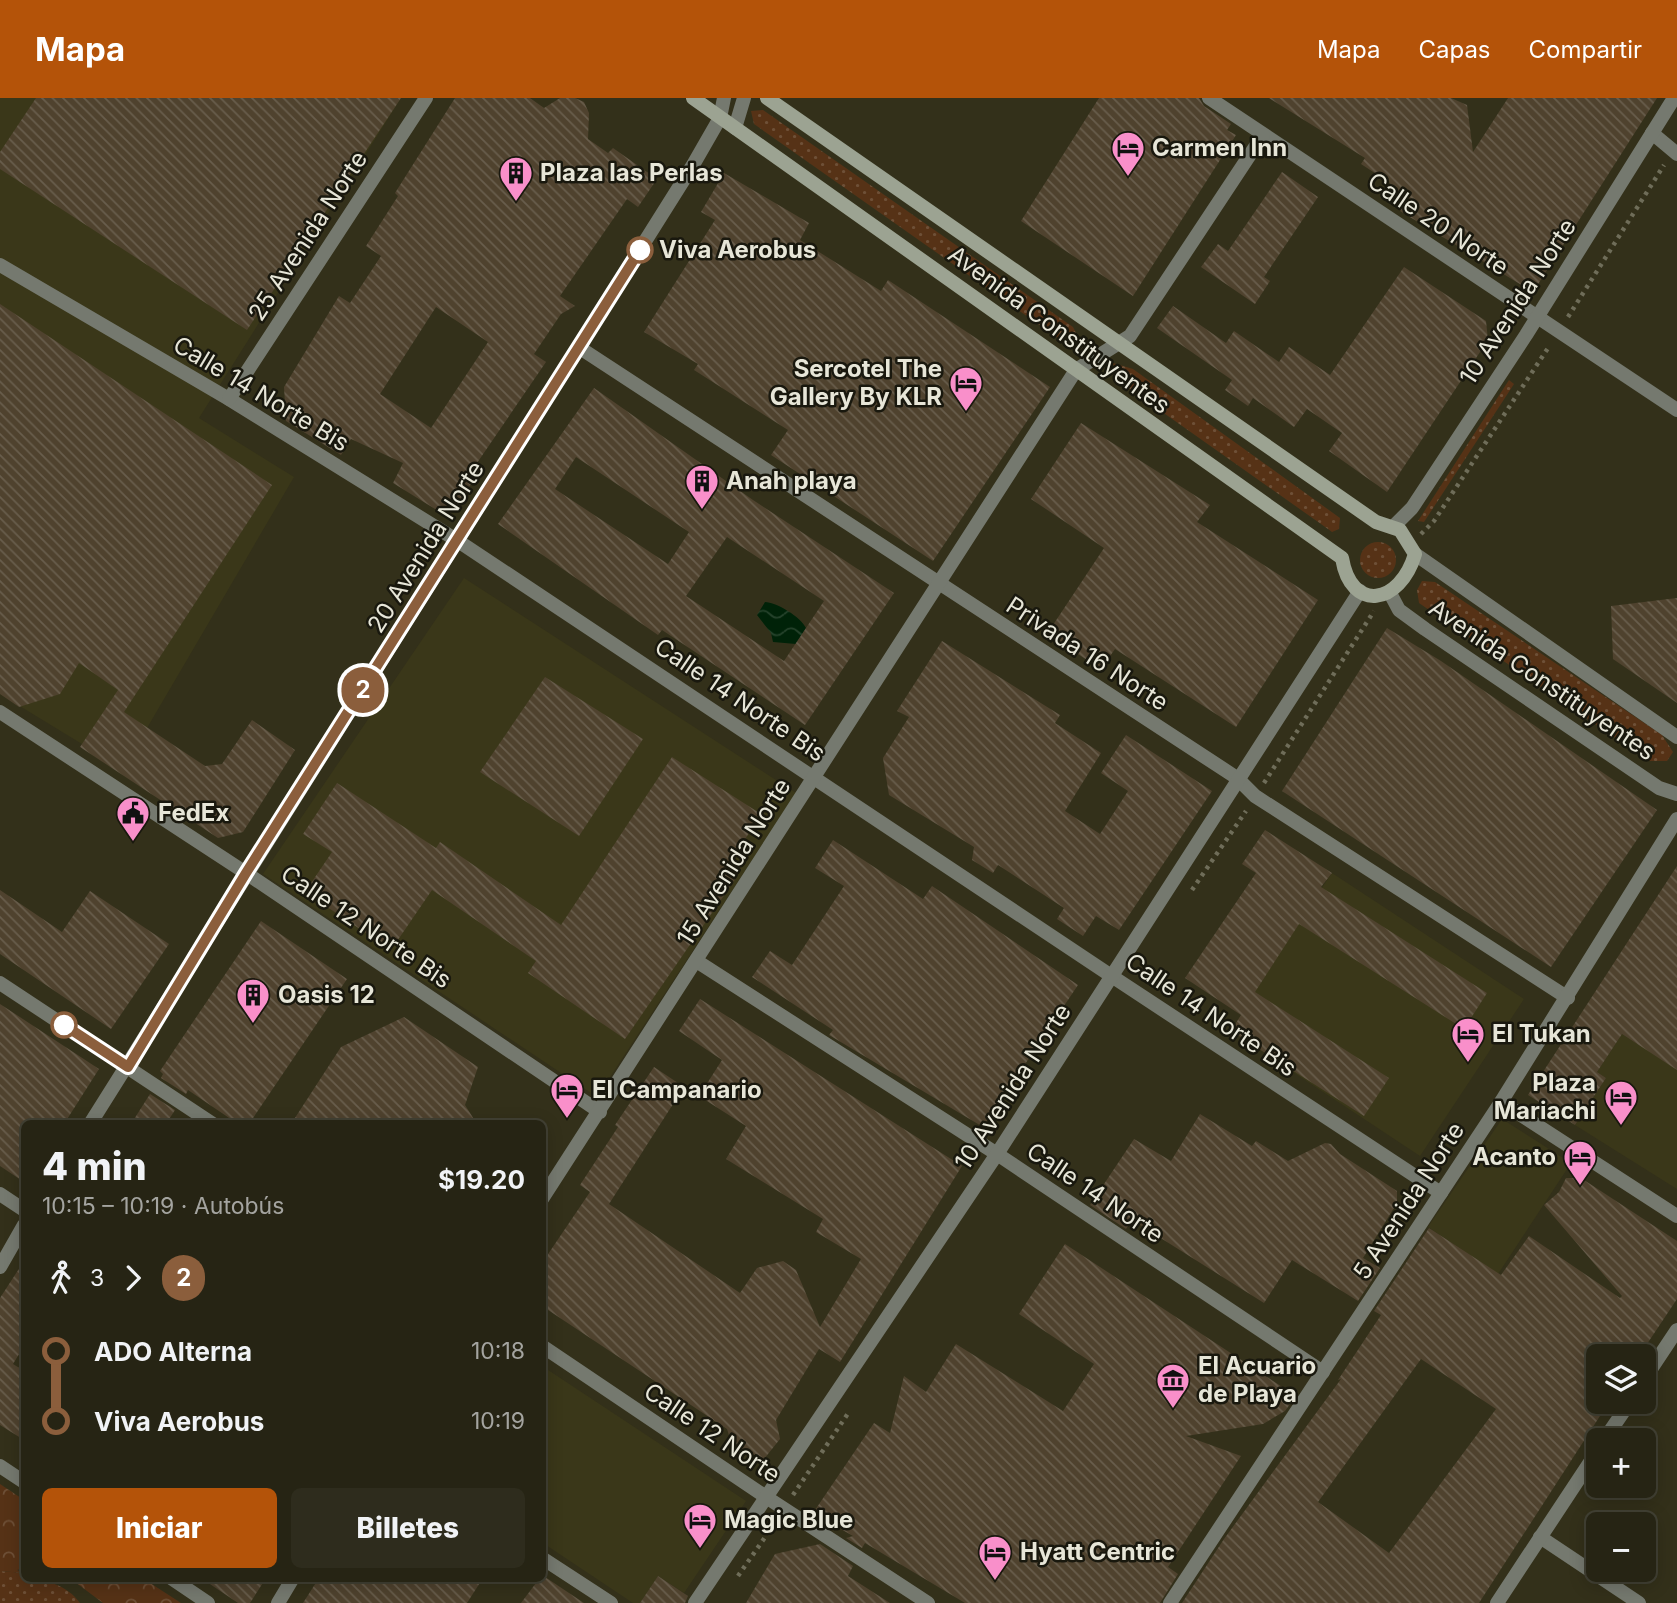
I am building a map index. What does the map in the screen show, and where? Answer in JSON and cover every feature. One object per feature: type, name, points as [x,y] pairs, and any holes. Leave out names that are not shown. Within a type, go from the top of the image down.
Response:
[{"type":"main road","name":"Avenida Constituyentes","points":[[693,98],[1342,558],[1344,570],[1360,591]]},
{"type":"main road","name":"Avenida Constituyentes","points":[[767,98],[1376,522],[1394,526],[1407,537],[1415,554],[1402,584],[1390,593]]},
{"type":"main road","points":[[1360,591],[1376,596],[1390,593]]},
{"type":"street","name":"25 Avenida Norte","points":[[229,399],[426,98]]},
{"type":"street","name":"20 Avenida Norte","points":[[93,1120],[246,873],[580,348],[720,118],[724,98]]},
{"type":"street","points":[[735,128],[744,98]]},
{"type":"street","name":"Calle 20 Norte","points":[[1209,98],[1677,410]]},
{"type":"street","name":"10 Avenida Norte","points":[[1394,526],[1412,508],[1536,318],[1674,98]]},
{"type":"street","points":[[1652,133],[1677,154]]},
{"type":"street","points":[[1076,370],[1130,336],[1263,135]]},
{"type":"street","name":"Calle 14 Norte Bis","points":[[0,265],[229,399],[458,541],[1441,1193]]},
{"type":"street","name":"Privada 16 Norte","points":[[580,348],[1237,778],[1255,796],[1568,998]]},
{"type":"street","name":"15 Avenida Norte","points":[[546,1193],[698,962],[1076,370]]},
{"type":"street","name":"Avenida Constituyentes","points":[[1415,554],[1677,737]]},
{"type":"street","name":"10 Avenida Norte","points":[[695,1603],[997,1154],[1360,591]]},
{"type":"street","name":"Avenida Constituyentes","points":[[1390,593],[1399,610],[1425,629],[1659,788],[1677,794]]},
{"type":"street","name":"Calle 12 Norte Bis","points":[[0,712],[246,873],[600,1112]]},
{"type":"street","name":"5 Avenida Norte","points":[[1170,1603],[1501,1102],[1677,819]]},
{"type":"street","name":"Calle 14 Norte","points":[[698,962],[997,1154],[1323,1373]]},
{"type":"street","points":[[0,983],[207,1120]]},
{"type":"street","points":[[1501,1102],[1677,1216]]},
{"type":"street","points":[[0,1194],[21,1207]]},
{"type":"street","points":[[0,1267],[21,1230]]},
{"type":"street","points":[[1656,1362],[1677,1330]]},
{"type":"street","name":"Calle 12 Norte","points":[[546,1349],[928,1603]]},
{"type":"street","points":[[0,1466],[21,1480]]},
{"type":"street","points":[[1497,1603],[1586,1468]]},
{"type":"street","points":[[1540,1537],[1639,1603]]},
{"type":"street","points":[[546,1561],[611,1603]]},
{"type":"street","points":[[177,1582],[208,1603]]},
{"type":"street","points":[[278,1603],[291,1582]]},
{"type":"shaded area","points":[[0,98],[401,98],[199,418],[294,477],[123,769],[0,694]]},
{"type":"shaded area","points":[[464,578],[796,793],[597,1097],[263,874]]},
{"type":"shaded area","points":[[1332,873],[1524,999],[1420,1156],[1231,1031],[1252,998],[1271,880],[1310,905]]},
{"type":"shaded area","points":[[1622,1034],[1677,1068],[1677,1189],[1575,1125],[1606,1078],[1597,1072]]},
{"type":"shaded area","points":[[1502,1119],[1571,1163],[1498,1274],[1428,1227]]},
{"type":"shaded area","name":"Magic Blue","points":[[546,1369],[746,1501],[684,1593],[658,1576],[640,1603],[633,1603],[546,1545]]},
{"type":"green space","points":[[763,110],[1073,327],[1081,343],[1065,343],[754,124],[751,111]]},
{"type":"green space","points":[[1113,363],[1133,369],[1340,518],[1339,529],[1332,532],[1117,380]]},
{"type":"green space","points":[[1509,380],[1514,384],[1424,522],[1418,521]]},
{"type":"green space","points":[[1378,542],[1391,547],[1396,560],[1391,573],[1378,578],[1365,573],[1360,560],[1365,547]]},
{"type":"green space","points":[[1422,581],[1435,582],[1662,735],[1673,752],[1667,761],[1649,761],[1419,603],[1417,590]]},
{"type":"green space","points":[[0,1484],[21,1498],[21,1569],[17,1570],[21,1573],[0,1571]]},
{"type":"green space","points":[[0,1571],[21,1573],[21,1582],[55,1584],[69,1592],[80,1603],[0,1603]]},
{"type":"green space","points":[[75,1582],[149,1582],[181,1603],[103,1603]]},
{"type":"water","points":[[765,602],[788,611],[806,628],[796,644],[773,642],[771,633],[757,615]]},
{"type":"building","points":[[36,98],[401,98],[247,330],[0,169],[0,152]]},
{"type":"building","points":[[455,98],[530,98],[544,108],[560,98],[575,98],[584,102],[589,113],[588,139],[608,153],[613,148],[657,179],[638,207],[627,199],[560,296],[575,306],[561,314],[534,354],[546,362],[477,463],[483,467],[448,517],[393,483],[403,463],[351,439],[341,455],[286,421],[284,387],[339,296],[350,303],[381,256],[366,246],[398,196],[395,193]],"holes":[[[436,307],[488,342],[431,428],[380,394]]]},
{"type":"building","name":"Carmen Inn","points":[[1099,98],[1199,98],[1204,106],[1231,124],[1227,130],[1236,135],[1133,296],[1021,221]]},
{"type":"building","points":[[1269,98],[1451,98],[1467,105],[1473,152],[1508,98],[1657,98],[1533,292],[1400,211],[1405,203],[1384,191],[1390,183],[1361,164],[1365,158]]},
{"type":"building","points":[[1282,172],[1318,197],[1264,277],[1270,281],[1255,304],[1201,267],[1218,244],[1228,251]]},
{"type":"building","points":[[724,173],[809,223],[800,240],[881,291],[888,280],[1050,387],[933,561],[771,455],[788,430],[694,370],[698,364],[644,332],[715,220],[701,212]]},
{"type":"building","points":[[1404,267],[1486,321],[1488,340],[1387,492],[1329,451],[1342,433],[1307,409],[1294,427],[1253,398],[1248,406],[1225,390],[1232,380],[1157,328],[1173,306],[1226,343],[1234,331],[1279,362],[1289,347],[1330,375]]},
{"type":"building","points":[[0,304],[272,485],[124,712],[205,766],[222,764],[252,720],[295,750],[243,832],[218,838],[80,747],[118,690],[79,663],[60,694],[19,707],[0,694]]},
{"type":"building","points":[[594,388],[753,500],[894,593],[805,725],[662,630],[658,635],[498,524]],"holes":[[[576,457],[689,532],[668,564],[555,489]],[[727,537],[824,601],[784,661],[686,596]]]},
{"type":"building","points":[[1081,423],[1210,505],[1197,522],[1318,600],[1236,727],[1115,649],[1101,669],[1047,634],[1104,548],[1031,499]]},
{"type":"building","points":[[1677,598],[1677,703],[1613,659],[1611,606]]},
{"type":"building","points":[[1387,628],[1441,661],[1657,810],[1551,967],[1282,791]]},
{"type":"building","points":[[942,641],[1060,715],[1055,723],[1101,753],[1065,811],[1100,834],[1128,791],[1101,773],[1126,735],[1212,791],[1119,930],[1096,916],[1083,936],[1057,919],[1064,908],[998,865],[993,873],[972,860],[974,847],[889,795],[883,758],[909,717],[897,711]]},
{"type":"building","points":[[545,677],[643,739],[579,836],[480,772]]},
{"type":"building","points":[[672,757],[761,814],[725,871],[736,878],[625,1039],[528,973],[536,961],[432,890],[391,950],[305,892],[332,852],[303,834],[337,783],[436,848],[440,842],[561,925]]},
{"type":"building","points":[[1265,830],[1332,873],[1321,887],[1487,993],[1464,1029],[1299,924],[1255,992],[1389,1078],[1364,1116],[1231,1031],[1241,1015],[1185,978],[1256,873],[1242,864]]},
{"type":"building","points":[[833,840],[923,899],[932,886],[1078,985],[983,1127],[829,1035],[833,1030],[752,977],[770,951],[792,965],[844,886],[815,868]]},
{"type":"building","points":[[1677,866],[1677,1070],[1622,1034],[1597,1072],[1606,1078],[1575,1125],[1528,1095]]},
{"type":"building","points":[[0,890],[62,932],[90,891],[169,944],[111,1029],[0,954]]},
{"type":"building","name":"Oasis 12","points":[[261,921],[347,979],[252,1120],[232,1120],[188,1090],[186,1094],[161,1078],[163,1074],[160,1071]]},
{"type":"building","points":[[700,999],[962,1166],[840,1362],[819,1349],[776,1420],[780,1439],[764,1459],[734,1450],[727,1429],[546,1309],[546,1257],[590,1192],[580,1185],[618,1127],[615,1125],[654,1067],[684,1087],[609,1204],[740,1293],[757,1268],[783,1261],[796,1270],[820,1327],[861,1259],[816,1232],[823,1219],[726,1159],[746,1126],[699,1096],[722,1060],[679,1031]]},
{"type":"building","points":[[0,1004],[99,1069],[67,1120],[21,1120],[21,1180],[0,1166]]},
{"type":"building","points":[[404,1017],[478,1067],[465,1105],[474,1120],[294,1120],[341,1047]]},
{"type":"building","points":[[150,1094],[175,1110],[169,1120],[134,1120]]},
{"type":"building","points":[[1200,1114],[1252,1146],[1256,1141],[1288,1161],[1325,1143],[1331,1144],[1340,1154],[1397,1191],[1397,1203],[1363,1258],[1380,1268],[1358,1301],[1292,1260],[1264,1303],[1132,1220],[1126,1229],[1090,1205],[1134,1139],[1171,1161]]},
{"type":"building","points":[[1566,1178],[1581,1178],[1677,1241],[1677,1299],[1647,1344],[1586,1344],[1586,1414],[1601,1414],[1592,1428],[1586,1428],[1586,1438],[1479,1603],[1182,1603],[1224,1539],[1341,1379],[1338,1380],[1381,1315],[1374,1311],[1429,1228],[1501,1275],[1529,1236],[1620,1298],[1622,1296],[1544,1205],[1559,1192]],"holes":[[[1421,1359],[1496,1409],[1389,1553],[1318,1502]]]},
{"type":"building","points":[[1065,1244],[1296,1396],[1285,1411],[1263,1424],[1186,1436],[1241,1456],[1168,1567],[1178,1574],[1160,1603],[965,1603],[865,1543],[862,1548],[846,1538],[853,1536],[813,1513],[874,1423],[890,1433],[904,1376],[926,1392],[956,1344],[1063,1411],[1094,1364],[1019,1314]]},
{"type":"building","points":[[21,1266],[21,1351],[13,1364],[21,1369],[21,1438],[0,1425],[0,1298]]},
{"type":"building","points":[[820,1544],[853,1566],[848,1576],[890,1603],[746,1603],[775,1554]]},
{"type":"building","points":[[658,1576],[688,1596],[685,1603],[640,1603]]},
{"type":"building","points":[[546,1578],[584,1603],[521,1603],[537,1582],[546,1582]]},
{"type":"building","points":[[207,1582],[263,1582],[250,1603],[238,1603]]},
{"type":"building","points":[[316,1582],[480,1582],[467,1603],[303,1603]]},
{"type":"bus line","name":"2","points":[[64,1025],[128,1067],[246,873],[640,250]]},
{"type":"place","name":"Carmen Inn","points":[[1128,178]]},
{"type":"place","name":"Plaza las Perlas","points":[[516,203]]},
{"type":"place","name":"Viva Aerobus","points":[[640,250]]},
{"type":"place","name":"Sercotel The Gallery By KLR","points":[[966,413]]},
{"type":"place","name":"Anah playa","points":[[702,511]]},
{"type":"place","name":"FedEx","points":[[133,843]]},
{"type":"place","name":"Oasis 12","points":[[253,1025]]},
{"type":"place","name":"El Tukan","points":[[1468,1064]]},
{"type":"place","name":"El Campanario","points":[[567,1120]]},
{"type":"place","name":"Plaza Mariachi","points":[[1621,1127]]},
{"type":"place","name":"Acanto","points":[[1580,1187]]},
{"type":"place","name":"El Acuario de Playa","points":[[1173,1410]]},
{"type":"place","name":"Magic Blue","points":[[700,1550]]},
{"type":"place","name":"Hyatt Centric","points":[[995,1582]]}]
